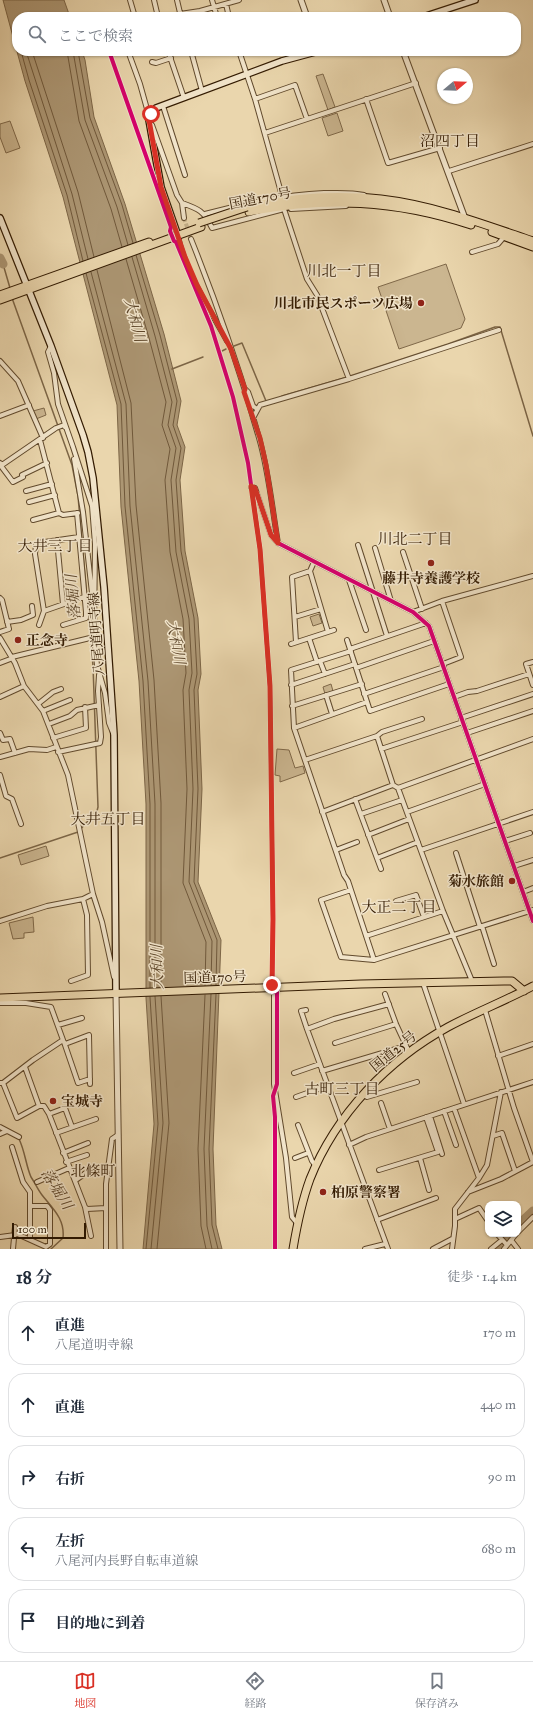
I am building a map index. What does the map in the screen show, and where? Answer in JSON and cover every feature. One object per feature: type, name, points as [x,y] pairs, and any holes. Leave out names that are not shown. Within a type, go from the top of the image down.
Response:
[{"type":"highway","name":"国道170号","points":[[0,295],[30,287],[200,225],[284,200],[350,197],[429,208],[466,221],[533,241]]},
{"type":"highway","name":"国道170号","points":[[466,221],[533,247]]},
{"type":"highway","name":"国道170号","points":[[0,300],[17,291]]},
{"type":"highway","name":"国道170号","points":[[0,998],[472,981],[512,981],[524,991]]},
{"type":"highway","name":"国道25号","points":[[293,1249],[297,1223],[310,1179],[341,1124],[363,1095],[407,1049],[533,986]]},
{"type":"main road","points":[[438,12],[475,0]]},
{"type":"main road","points":[[174,235],[161,187],[150,117],[156,108],[282,61],[300,56]]},
{"type":"main road","name":"八尾道明寺線","points":[[0,218],[30,287],[88,452],[108,630],[114,735],[116,982],[118,993]]},
{"type":"street","points":[[130,0],[134,12]]},
{"type":"street","points":[[154,0],[158,12]]},
{"type":"street","points":[[179,0],[180,12]]},
{"type":"street","points":[[212,0],[216,12]]},
{"type":"street","points":[[193,12],[239,0]]},
{"type":"street","points":[[301,0],[305,12]]},
{"type":"street","points":[[384,0],[388,12]]},
{"type":"street","points":[[226,4],[228,12]]},
{"type":"street","points":[[130,56],[140,84],[146,110],[150,117],[177,195],[182,203],[184,218]]},
{"type":"street","points":[[192,56],[202,91]]},
{"type":"street","points":[[240,56],[255,99],[282,196]]},
{"type":"street","points":[[405,56],[449,171],[466,221]]},
{"type":"street","points":[[152,62],[156,63],[171,58],[184,98]]},
{"type":"street","points":[[265,133],[416,83]]},
{"type":"street","points":[[255,99],[295,85],[307,119]]},
{"type":"street","points":[[366,99],[388,163],[440,148]]},
{"type":"street","points":[[163,106],[185,175]]},
{"type":"street","points":[[449,171],[533,144]]},
{"type":"street","points":[[205,214],[263,199],[282,196],[356,193],[382,202]]},
{"type":"street","points":[[182,203],[200,210],[205,214],[212,228],[284,209],[382,202]]},
{"type":"street","points":[[284,209],[307,279],[317,295],[349,379]]},
{"type":"street","points":[[174,235],[197,285],[231,349]]},
{"type":"street","points":[[472,252],[498,244],[504,237]]},
{"type":"street","points":[[191,239],[216,302],[245,389],[248,392],[253,406],[258,408]]},
{"type":"street","points":[[253,418],[260,405],[349,379],[499,330]]},
{"type":"street","points":[[51,346],[48,352],[54,373],[61,426],[77,470],[92,638],[99,673],[106,693],[109,724],[114,735]]},
{"type":"street","points":[[0,361],[18,381],[29,405],[42,439],[59,513]]},
{"type":"street","points":[[245,389],[244,392],[266,465],[278,543]]},
{"type":"street","points":[[0,416],[29,405]]},
{"type":"street","points":[[47,463],[22,475],[23,477],[13,482],[0,465],[61,426]]},
{"type":"street","points":[[61,426],[90,498],[96,525],[89,612],[86,618],[63,625]]},
{"type":"street","points":[[26,491],[52,484]]},
{"type":"street","points":[[251,486],[255,488],[271,535],[278,543],[413,612],[429,626],[498,823],[531,911],[533,921]]},
{"type":"street","points":[[29,502],[55,495]]},
{"type":"street","points":[[32,520],[59,513],[63,515],[80,512]]},
{"type":"street","points":[[80,512],[79,537],[84,597],[89,612]]},
{"type":"street","points":[[39,625],[44,611],[35,554],[36,546],[38,543],[79,537]]},
{"type":"street","points":[[57,540],[63,604]]},
{"type":"street","points":[[358,545],[387,636]]},
{"type":"street","points":[[375,548],[391,601]]},
{"type":"street","points":[[403,552],[422,609]]},
{"type":"street","points":[[314,562],[310,571],[328,632]]},
{"type":"street","points":[[296,642],[292,577],[310,571]]},
{"type":"street","points":[[413,612],[442,601],[533,576]]},
{"type":"street","points":[[349,580],[366,630]]},
{"type":"street","points":[[44,611],[84,597]]},
{"type":"street","points":[[0,598],[2,600],[9,629],[0,632]]},
{"type":"street","points":[[364,694],[461,657],[442,601]]},
{"type":"street","points":[[7,622],[21,620],[33,615],[32,606]]},
{"type":"street","points":[[295,617],[322,609]]},
{"type":"street","points":[[374,960],[294,728],[291,670],[319,662],[426,623]]},
{"type":"street","points":[[291,644],[334,630]]},
{"type":"street","points":[[0,638],[12,657],[24,686],[43,711],[68,775],[94,894],[116,982]]},
{"type":"street","points":[[0,663],[12,657],[92,638]]},
{"type":"street","points":[[309,638],[325,674]]},
{"type":"street","points":[[347,640],[370,711],[450,684]]},
{"type":"street","points":[[291,685],[434,641]]},
{"type":"street","points":[[533,662],[526,664],[533,685]]},
{"type":"street","points":[[58,752],[100,743],[101,737],[96,706],[99,673]]},
{"type":"street","points":[[454,697],[529,674]]},
{"type":"street","points":[[292,706],[362,684]]},
{"type":"street","points":[[0,697],[24,686]]},
{"type":"street","points":[[38,704],[53,692],[61,689]]},
{"type":"street","points":[[381,749],[533,694]]},
{"type":"street","points":[[326,695],[332,714]]},
{"type":"street","points":[[43,711],[70,700]]},
{"type":"street","points":[[294,728],[366,702]]},
{"type":"street","points":[[48,724],[70,716],[77,710],[85,707],[96,706]]},
{"type":"street","points":[[53,738],[86,728],[85,707]]},
{"type":"street","points":[[466,733],[533,711]]},
{"type":"street","points":[[305,760],[422,719]]},
{"type":"street","points":[[0,733],[3,740],[10,739],[15,753]]},
{"type":"street","points":[[377,736],[393,785],[398,788],[443,910],[472,981]]},
{"type":"street","points":[[398,788],[533,739]]},
{"type":"street","points":[[0,758],[29,749],[47,750],[56,747]]},
{"type":"street","points":[[0,775],[6,796],[12,799],[21,824]]},
{"type":"street","points":[[407,812],[485,784]]},
{"type":"street","points":[[322,812],[393,785]]},
{"type":"street","points":[[355,799],[381,869]]},
{"type":"street","points":[[361,814],[402,800]]},
{"type":"street","points":[[420,850],[533,812]]},
{"type":"street","points":[[368,835],[409,819]]},
{"type":"street","points":[[505,841],[530,833]]},
{"type":"street","points":[[336,850],[357,842]]},
{"type":"street","points":[[377,858],[418,842]]},
{"type":"street","points":[[456,853],[494,964]]},
{"type":"street","points":[[514,866],[533,860]]},
{"type":"street","points":[[523,892],[533,888]]},
{"type":"street","points":[[351,890],[321,900],[341,957],[374,960],[531,911]]},
{"type":"street","points":[[0,921],[47,906],[83,899],[94,894]]},
{"type":"street","points":[[396,901],[416,895],[424,917]]},
{"type":"street","points":[[71,981],[88,975],[87,915],[83,899]]},
{"type":"street","points":[[366,936],[443,910]]},
{"type":"street","points":[[423,982],[464,1104]]},
{"type":"street","points":[[272,988],[275,1091],[286,1158],[292,1217],[297,1223]]},
{"type":"street","points":[[118,993],[120,1249]]},
{"type":"street","points":[[322,1071],[407,1049],[385,994]]},
{"type":"street","points":[[0,1003],[26,1003],[51,1007],[78,1083],[90,1079]]},
{"type":"street","points":[[307,1028],[389,1004]]},
{"type":"street","points":[[306,1010],[301,1011],[327,1086],[388,1249]]},
{"type":"street","points":[[468,1192],[533,1162],[508,1090],[485,1010]]},
{"type":"street","points":[[58,1025],[82,1018]]},
{"type":"street","points":[[335,1043],[396,1024]]},
{"type":"street","points":[[90,1084],[90,1035],[64,1042],[33,1060],[1,1083],[17,1118],[39,1106],[44,1106],[49,1114],[66,1162],[76,1180],[85,1207],[91,1236]]},
{"type":"street","points":[[498,1056],[533,1044]]},
{"type":"street","points":[[294,1073],[320,1064]]},
{"type":"street","points":[[25,1067],[39,1106]]},
{"type":"street","points":[[363,1095],[367,1097],[417,1082]]},
{"type":"street","points":[[349,1145],[390,1129],[533,1082]]},
{"type":"street","points":[[296,1097],[327,1086]]},
{"type":"street","points":[[452,1249],[452,1239],[455,1226],[455,1209],[487,1165],[501,1092]]},
{"type":"street","points":[[381,1103],[390,1129]]},
{"type":"street","points":[[49,1114],[65,1108],[72,1127]]},
{"type":"street","points":[[454,1108],[479,1178]]},
{"type":"street","points":[[444,1111],[456,1145]]},
{"type":"street","points":[[428,1116],[442,1154]]},
{"type":"street","points":[[379,1170],[438,1152],[428,1116]]},
{"type":"street","points":[[56,1133],[96,1119]]},
{"type":"street","points":[[298,1125],[308,1153],[316,1166]]},
{"type":"street","points":[[0,1127],[19,1137]]},
{"type":"street","points":[[0,1134],[7,1131]]},
{"type":"street","points":[[493,1136],[502,1133],[515,1171]]},
{"type":"street","points":[[106,1249],[106,1184],[112,1139],[118,1135]]},
{"type":"street","points":[[63,1153],[88,1143]]},
{"type":"street","points":[[12,1147],[24,1182],[30,1192],[30,1239]]},
{"type":"street","points":[[295,1158],[308,1153]]},
{"type":"street","points":[[66,1162],[87,1155]]},
{"type":"street","points":[[420,1158],[429,1190]]},
{"type":"street","points":[[76,1180],[94,1167]]},
{"type":"street","points":[[36,1182],[70,1168]]},
{"type":"street","points":[[377,1220],[436,1198]]},
{"type":"street","points":[[0,1237],[15,1234],[46,1247],[50,1244],[50,1210],[47,1206],[30,1206]]},
{"type":"street","points":[[85,1207],[88,1209],[106,1208]]},
{"type":"street","points":[[455,1218],[479,1208],[485,1217]]},
{"type":"street","points":[[521,1229],[533,1217]]},
{"type":"street","points":[[13,1249],[15,1227]]},
{"type":"street","points":[[500,1237],[505,1247],[514,1237]]},
{"type":"street","points":[[433,1249],[452,1239]]},
{"type":"street","points":[[491,1249],[502,1240]]},
{"type":"street","points":[[511,1240],[518,1249]]},
{"type":"street","points":[[365,1249],[385,1244]]},
{"type":"shaded area","points":[[323,74],[335,107],[328,110],[316,76]]},
{"type":"shaded area","points":[[337,113],[343,131],[328,136],[322,118]]},
{"type":"shaded area","points":[[10,121],[20,148],[6,153],[0,137],[0,124]]},
{"type":"shaded area","name":"川北市民スポーツ広場","points":[[446,264],[465,319],[461,328],[399,349],[378,287]]},
{"type":"shaded area","points":[[44,408],[46,415],[36,419],[33,411]]},
{"type":"shaded area","points":[[319,614],[322,623],[313,626],[310,617]]},
{"type":"shaded area","points":[[331,684],[333,691],[325,694],[323,687]]},
{"type":"shaded area","points":[[277,749],[289,750],[295,768],[303,766],[305,773],[280,782],[280,776],[275,775]]},
{"type":"shaded area","points":[[46,846],[49,856],[21,865],[18,855]]},
{"type":"shaded area","points":[[33,917],[34,932],[24,933],[24,938],[13,939],[9,923]]},
{"type":"water","points":[[3,0],[64,0],[68,12],[12,12],[12,33]]},
{"type":"water","name":"大和川","points":[[18,56],[84,56],[94,117],[125,204],[164,334],[181,401],[177,425],[185,447],[180,480],[185,551],[198,618],[201,674],[198,690],[202,789],[198,882],[221,940],[213,1149],[216,1225],[222,1249],[143,1249],[154,1124],[146,998],[146,804],[139,681],[121,507],[117,405],[63,197]]},
{"type":"waterway","name":"落堀川","points":[[0,258],[3,264]]},
{"type":"waterway","name":"落堀川","points":[[3,264],[10,288]]},
{"type":"waterway","name":"落堀川","points":[[0,858],[78,832],[97,811],[98,807],[93,666],[78,496],[72,465],[12,298]]},
{"type":"waterway","points":[[350,376],[495,327],[500,327],[533,436]]},
{"type":"waterway","points":[[234,346],[242,343],[267,401]]},
{"type":"waterway","points":[[222,351],[226,349]]},
{"type":"waterway","points":[[172,369],[203,357]]},
{"type":"waterway","points":[[282,396],[344,378]]},
{"type":"waterway","name":"落堀川","points":[[19,1139],[31,1177],[54,1210],[62,1225],[63,1238],[51,1249]]},
{"type":"waterway","points":[[521,1222],[533,1211]]},
{"type":"waterway","points":[[495,1249],[508,1237]]},
{"type":"tunnel","points":[[184,218],[191,239]]},
{"type":"cycle path","points":[[111,56],[171,227],[170,231],[211,326],[233,397],[248,463],[260,549],[270,687],[273,919],[272,992],[277,992],[277,1084],[273,1096],[275,1117],[275,1249]]},
{"type":"cycle path","points":[[257,494],[271,535],[278,543],[413,612],[429,626],[533,921]]},
{"type":"place","name":"川北市民スポーツ広場","points":[[421,303]]},
{"type":"place","name":"藤井寺養護学校","points":[[431,563]]},
{"type":"place","name":"正念寺","points":[[18,640]]},
{"type":"place","name":"菊水旅館","points":[[512,881]]},
{"type":"place","name":"宝城寺","points":[[53,1101]]},
{"type":"place","name":"柏原警察署","points":[[323,1192]]},
{"type":"district","name":"沼四丁目","points":[[450,141]]},
{"type":"district","name":"川北一丁目","points":[[344,271]]},
{"type":"district","name":"川北二丁目","points":[[415,539]]},
{"type":"district","name":"大井三丁目","points":[[55,546]]},
{"type":"district","name":"大井五丁目","points":[[108,819]]},
{"type":"district","name":"大正二丁目","points":[[399,907]]},
{"type":"district","name":"古町三丁目","points":[[342,1089]]},
{"type":"district","name":"北條町","points":[[93,1171]]},
{"type":"route","points":[[151,114],[149,120],[161,187],[185,257],[197,285],[231,349],[260,438],[266,465],[278,543],[271,535],[255,488],[251,486],[260,549],[270,686],[272,825],[271,884],[273,919],[272,985]]}]
